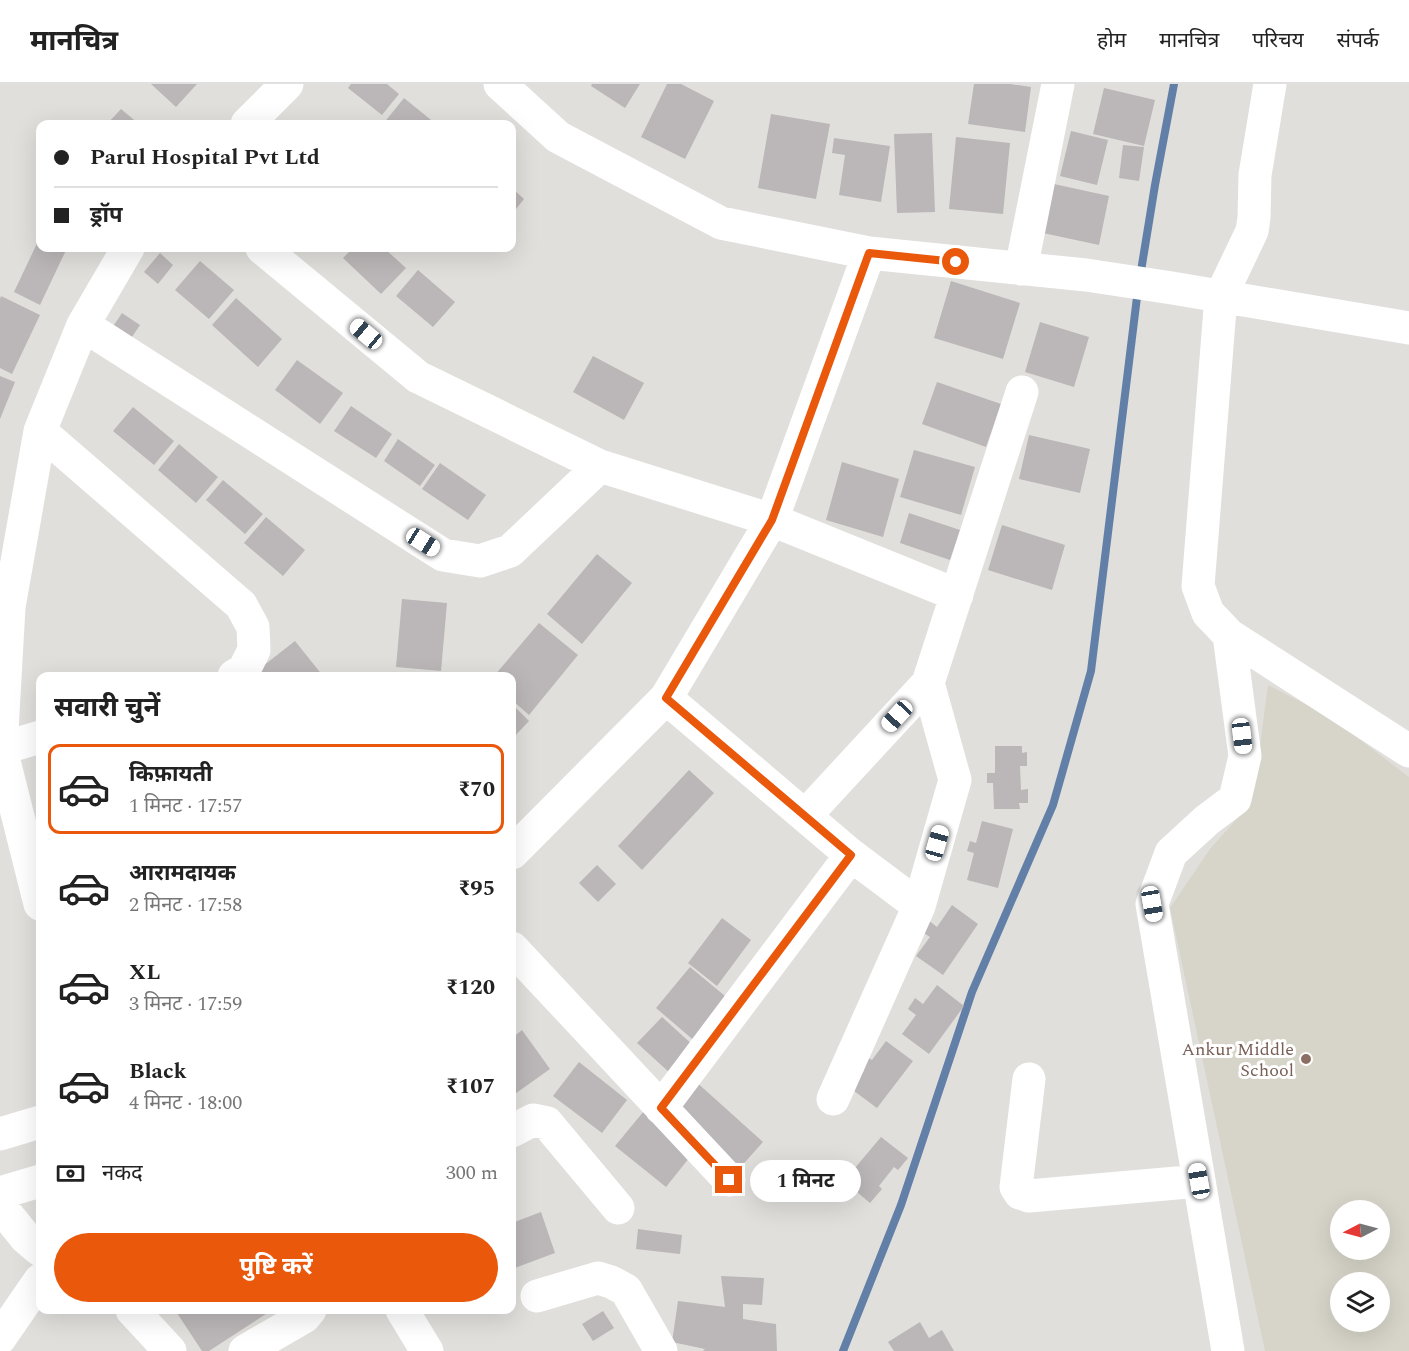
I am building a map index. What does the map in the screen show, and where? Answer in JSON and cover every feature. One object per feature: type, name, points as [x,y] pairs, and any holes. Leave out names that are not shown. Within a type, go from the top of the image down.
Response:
[{"type":"street","points":[[251,120],[288,84]]},
{"type":"street","points":[[500,84],[558,137],[722,223],[869,253],[1086,275],[1409,328]]},
{"type":"street","points":[[1021,269],[1058,84]]},
{"type":"street","points":[[1270,84],[1255,175],[1252,231],[1221,296],[1198,586],[1208,613],[1229,635],[1409,751]]},
{"type":"street","points":[[36,888],[0,749],[9,607],[40,431],[82,325],[126,252]]},
{"type":"street","points":[[267,252],[418,377],[600,466],[772,520],[957,595]]},
{"type":"street","points":[[516,849],[666,698],[772,520],[869,253]]},
{"type":"street","points":[[82,325],[443,555],[480,561],[510,551],[600,466]]},
{"type":"street","points":[[805,816],[928,682],[1022,392]]},
{"type":"street","points":[[40,431],[241,606],[253,627],[254,650],[244,670],[241,672]]},
{"type":"street","points":[[1228,1351],[1152,904],[1172,853],[1207,820],[1235,799],[1245,756],[1229,635]]},
{"type":"street","points":[[833,1099],[919,906],[955,780],[928,682]]},
{"type":"street","points":[[666,698],[851,855],[919,906]]},
{"type":"street","points":[[0,749],[36,738]]},
{"type":"street","points":[[661,1108],[851,855]]},
{"type":"street","points":[[516,952],[729,1180]]},
{"type":"street","points":[[1029,1080],[1016,1187],[1020,1193],[1029,1196],[1199,1181]]},
{"type":"street","points":[[516,1129],[533,1120],[547,1123],[618,1208]]},
{"type":"street","points":[[0,1134],[36,1123]]},
{"type":"street","points":[[0,1193],[36,1182]]},
{"type":"street","points":[[0,1206],[36,1247]]},
{"type":"street","points":[[537,1296],[598,1278],[611,1282],[626,1290],[661,1351]]},
{"type":"street","points":[[0,1338],[36,1286]]},
{"type":"street","points":[[136,1314],[170,1351]]},
{"type":"street","points":[[245,1351],[307,1314]]},
{"type":"street","points":[[404,1314],[427,1351]]},
{"type":"shaded area","name":"Ankur Middle School","points":[[1268,685],[1329,716],[1409,777],[1409,1351],[1265,1351],[1170,908],[1210,849],[1243,812],[1257,769]]},
{"type":"building","points":[[151,84],[197,84],[176,107]]},
{"type":"building","points":[[351,84],[387,84],[399,94],[382,115],[348,88]]},
{"type":"building","points":[[592,84],[640,84],[625,108],[591,86]]},
{"type":"building","points":[[667,84],[681,84],[714,101],[685,159],[641,137]]},
{"type":"building","points":[[974,84],[1010,84],[1031,87],[1025,132],[968,124]]},
{"type":"building","points":[[1104,88],[1155,100],[1144,146],[1093,134]]},
{"type":"building","points":[[404,98],[431,120],[386,120]]},
{"type":"building","points":[[121,109],[134,120],[111,120]]},
{"type":"building","points":[[771,114],[830,124],[816,199],[758,188]]},
{"type":"building","points":[[1071,131],[1108,140],[1097,185],[1060,176]]},
{"type":"building","points":[[932,133],[935,212],[897,213],[894,134]]},
{"type":"building","points":[[956,137],[1010,143],[1003,214],[949,209]]},
{"type":"building","points":[[834,138],[890,146],[881,202],[839,195],[845,155],[832,153]]},
{"type":"building","points":[[1123,145],[1144,147],[1139,181],[1119,178]]},
{"type":"building","points":[[1054,184],[1109,196],[1099,245],[1043,233]]},
{"type":"building","points":[[516,192],[524,199],[516,209]]},
{"type":"building","points":[[36,245],[36,252],[65,252],[40,305],[14,292]]},
{"type":"building","points":[[349,252],[388,252],[406,268],[381,294],[343,258]]},
{"type":"building","points":[[160,253],[173,265],[158,284],[144,272]]},
{"type":"building","points":[[200,261],[234,290],[209,319],[175,290]]},
{"type":"building","points":[[418,270],[455,302],[433,327],[396,296]]},
{"type":"building","points":[[951,281],[1020,303],[1003,359],[934,338]]},
{"type":"building","points":[[1,296],[40,315],[12,374],[0,368]]},
{"type":"building","points":[[236,298],[282,339],[258,367],[212,325]]},
{"type":"building","points":[[122,313],[140,325],[132,337],[114,325]]},
{"type":"building","points":[[1040,322],[1089,337],[1074,387],[1025,372]]},
{"type":"building","points":[[593,356],[644,383],[624,420],[573,392]]},
{"type":"building","points":[[297,360],[343,393],[320,424],[275,390]]},
{"type":"building","points":[[0,376],[15,382],[0,419]]},
{"type":"building","points":[[937,382],[1001,404],[986,447],[922,424]]},
{"type":"building","points":[[351,406],[392,434],[376,458],[334,431]]},
{"type":"building","points":[[133,407],[174,441],[154,465],[113,431]]},
{"type":"building","points":[[1029,435],[1090,449],[1080,493],[1019,479]]},
{"type":"building","points":[[398,439],[435,465],[420,486],[384,461]]},
{"type":"building","points":[[179,444],[218,477],[196,503],[158,470]]},
{"type":"building","points":[[914,450],[975,467],[961,515],[900,497]]},
{"type":"building","points":[[842,462],[899,479],[883,537],[826,520]]},
{"type":"building","points":[[440,463],[486,495],[468,520],[422,489]]},
{"type":"building","points":[[223,480],[263,514],[245,534],[206,500]]},
{"type":"building","points":[[909,513],[960,530],[950,560],[900,543]]},
{"type":"building","points":[[266,517],[305,550],[283,576],[244,543]]},
{"type":"building","points":[[1002,525],[1065,545],[1052,590],[988,570]]},
{"type":"building","points":[[597,554],[632,583],[582,644],[547,614]]},
{"type":"building","points":[[402,599],[447,603],[441,671],[396,667]]},
{"type":"building","points":[[539,623],[578,655],[529,715],[516,704],[516,672],[497,672]]},
{"type":"building","points":[[295,641],[320,672],[255,672]]},
{"type":"building","points":[[516,708],[529,721],[516,735]]},
{"type":"building","points":[[995,746],[1022,746],[1022,753],[1027,752],[1027,766],[1020,766],[1021,790],[1028,789],[1028,803],[1019,803],[1020,809],[994,809],[993,783],[987,783],[987,773],[995,773]]},
{"type":"building","points":[[689,770],[714,793],[642,870],[618,846]]},
{"type":"building","points":[[982,821],[1013,829],[998,888],[967,880],[974,853],[967,851],[970,841],[976,843]]},
{"type":"building","points":[[597,865],[616,884],[598,902],[579,883]]},
{"type":"building","points":[[952,905],[978,924],[943,975],[916,956],[930,937],[921,931],[928,920],[937,927]]},
{"type":"building","points":[[722,918],[751,940],[717,986],[688,963]]},
{"type":"building","points":[[690,967],[731,1001],[697,1043],[656,1008]]},
{"type":"building","points":[[937,985],[964,1006],[929,1054],[902,1034],[916,1015],[908,1009],[915,998],[923,1004]]},
{"type":"building","points":[[662,1017],[695,1047],[671,1074],[637,1043]]},
{"type":"building","points":[[522,1030],[550,1069],[516,1093],[516,1035]]},
{"type":"building","points":[[886,1041],[913,1061],[877,1108],[850,1088],[864,1071],[858,1066],[865,1056],[872,1060]]},
{"type":"building","points":[[579,1062],[627,1100],[602,1133],[553,1096]]},
{"type":"building","points":[[693,1079],[763,1142],[738,1170],[668,1107]]},
{"type":"building","points":[[644,1111],[694,1152],[666,1187],[615,1146]]},
{"type":"building","points":[[881,1137],[908,1158],[898,1170],[894,1167],[879,1186],[882,1189],[870,1203],[844,1181]]},
{"type":"building","points":[[541,1212],[555,1253],[516,1268],[516,1221]]},
{"type":"building","points":[[638,1229],[682,1235],[680,1254],[636,1249]]},
{"type":"building","points":[[721,1276],[764,1278],[762,1305],[743,1304],[743,1319],[776,1324],[777,1351],[703,1351],[705,1349],[672,1342],[678,1301],[725,1307]]},
{"type":"building","points":[[603,1311],[614,1328],[593,1341],[582,1324]]},
{"type":"building","points":[[178,1314],[266,1314],[209,1351],[202,1351]]},
{"type":"building","points":[[920,1322],[929,1338],[942,1330],[954,1351],[894,1351],[888,1342]]},
{"type":"waterway","points":[[1140,277],[1174,84]]},
{"type":"waterway","points":[[843,1351],[901,1205],[972,992],[1053,805],[1091,671],[1138,289]]},
{"type":"place","name":"Ankur Middle School","points":[[1306,1059]]},
{"type":"route","points":[[729,1180],[661,1108],[851,855],[666,698],[772,520],[869,253],[956,262]]}]
